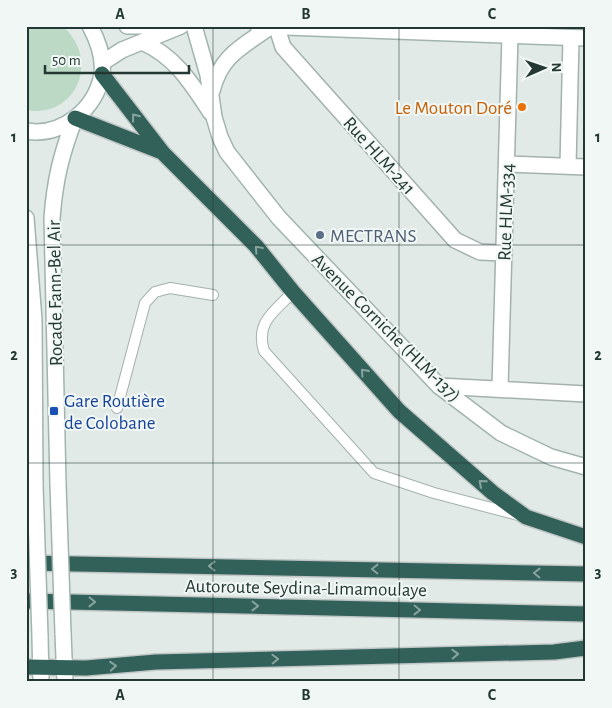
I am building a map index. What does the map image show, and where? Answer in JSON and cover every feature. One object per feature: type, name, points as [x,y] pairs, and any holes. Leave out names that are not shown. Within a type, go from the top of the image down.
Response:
[{"type":"highway","points":[[102,69],[163,153],[256,246],[293,292],[399,411],[493,493],[526,517],[586,537]]},
{"type":"highway","points":[[75,118],[163,153]]},
{"type":"highway","name":"Autoroute Seydina-Limamoulaye","points":[[26,563],[586,574]]},
{"type":"highway","name":"Autoroute Seydina-Limamoulaye","points":[[26,601],[586,614]]},
{"type":"highway","points":[[36,673],[64,675],[156,662],[554,652],[586,648]]},
{"type":"street","points":[[26,130],[54,129],[75,118],[95,95],[102,69],[100,48],[90,26]]},
{"type":"street","points":[[127,26],[146,26]]},
{"type":"street","points":[[102,69],[122,50],[181,26]]},
{"type":"street","name":"Avenue Corniche (HLM-137)","points":[[194,26],[208,75],[214,117],[227,152],[279,218],[440,386],[500,433],[551,457],[586,467]]},
{"type":"street","points":[[211,95],[215,80],[232,53],[268,27],[579,38],[568,166]]},
{"type":"street","name":"Rue HLM-241","points":[[268,27],[278,36],[283,47],[455,240],[480,252],[504,253]]},
{"type":"street","name":"Rue HLM-334","points":[[500,388],[510,35]]},
{"type":"street","points":[[142,42],[160,50],[175,62],[214,117]]},
{"type":"street","name":"Rocade Fann-Bel Air","points":[[64,675],[52,218],[55,181],[61,155],[75,118]]},
{"type":"street","points":[[506,164],[586,167]]},
{"type":"street","name":"Rocade Fann-Bel Air","points":[[26,218],[34,320],[35,485],[40,636],[36,673]]},
{"type":"street","points":[[440,386],[586,394]]},
{"type":"lane","points":[[117,408],[145,303],[155,292],[170,288],[213,295]]},
{"type":"lane","points":[[293,292],[263,325],[262,343],[264,351],[374,473],[434,493],[526,517]]},
{"type":"green space","points":[[26,26],[62,26],[74,39],[80,54],[81,69],[78,83],[70,96],[59,105],[44,110],[26,110]]},
{"type":"place","name":"Le Mouton Doré","points":[[522,107]]},
{"type":"place","name":"MECTRANS","points":[[320,235]]},
{"type":"place","name":"Gare Routière de Colobane","points":[[54,411]]}]
